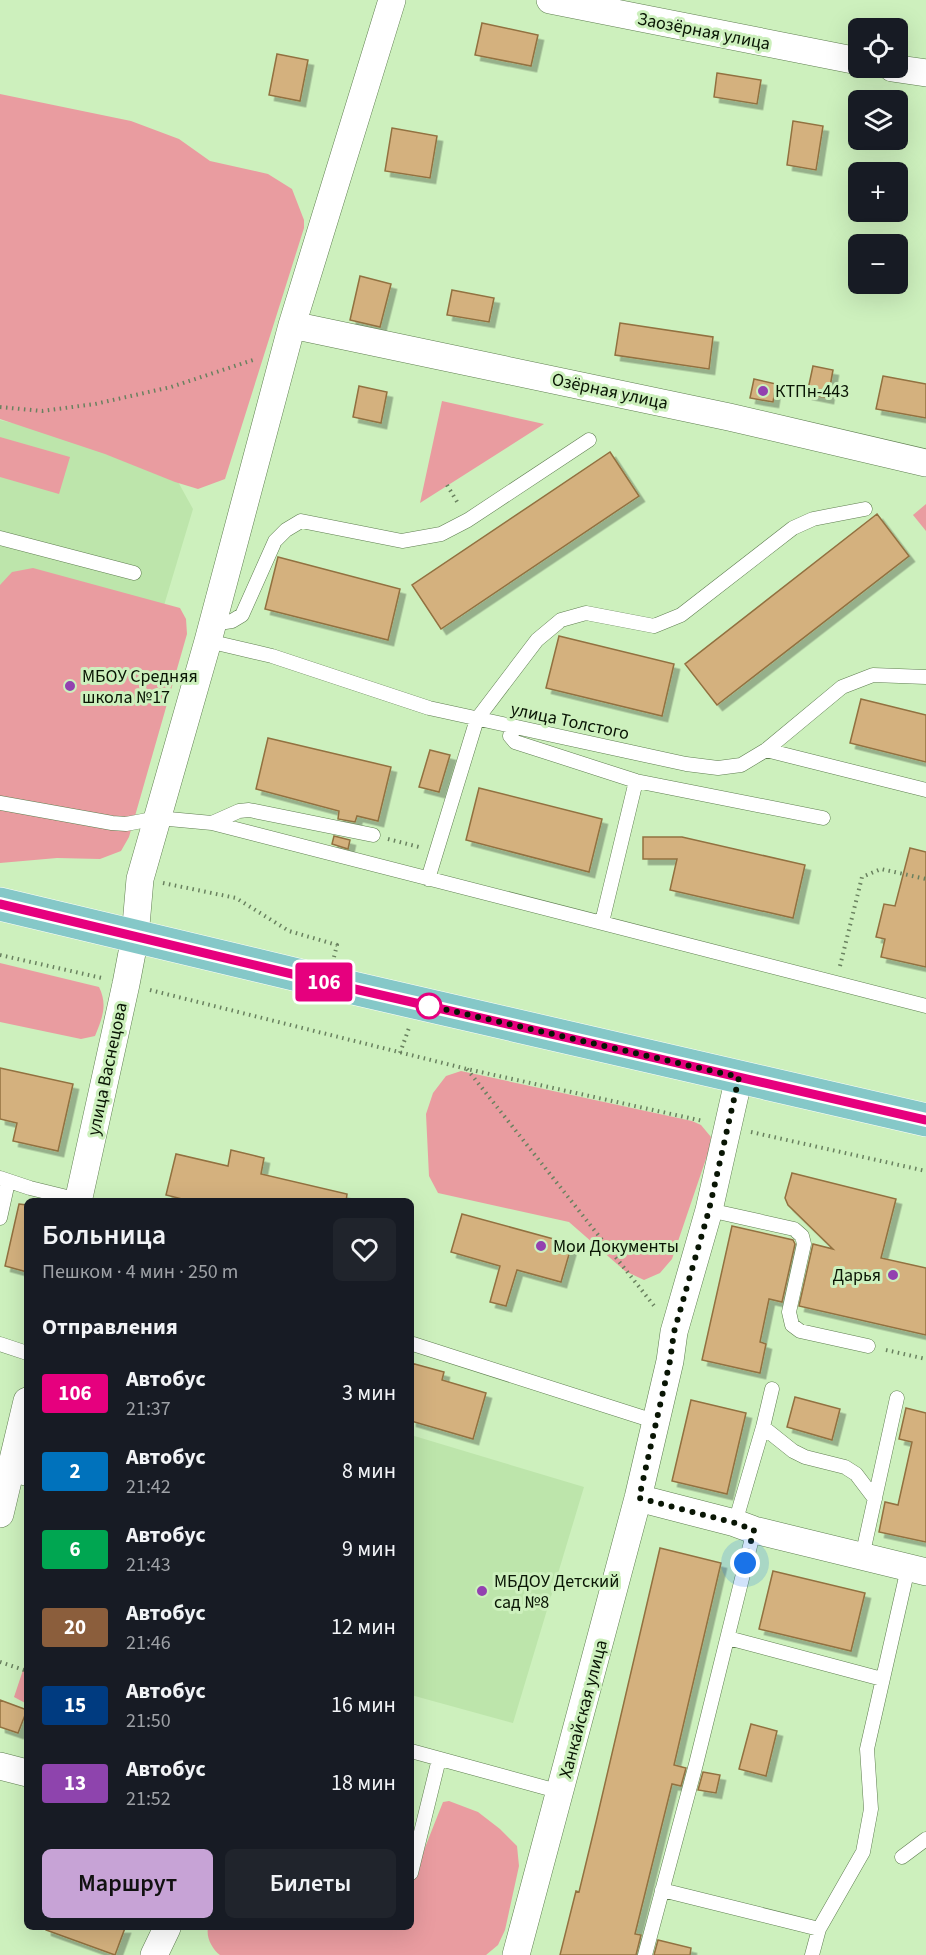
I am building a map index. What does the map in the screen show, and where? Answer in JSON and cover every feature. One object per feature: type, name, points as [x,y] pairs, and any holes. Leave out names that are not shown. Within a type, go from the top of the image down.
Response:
[{"type":"main road","points":[[0,904],[926,1120]]},
{"type":"street","name":"улица Васнецова","points":[[79,1198],[126,984],[135,937],[140,879],[210,632],[289,337],[392,0]]},
{"type":"street","name":"Заозёрная улица","points":[[550,0],[848,60]]},
{"type":"street","points":[[908,70],[926,73]]},
{"type":"street","name":"Озёрная улица","points":[[289,337],[729,417],[926,464]]},
{"type":"street","name":"Ханкайская улица","points":[[516,1955],[639,1498],[657,1422],[674,1332],[709,1210],[739,1077]]},
{"type":"street","points":[[0,1514],[18,1477],[24,1426]]},
{"type":"street","points":[[639,1498],[917,1570]]},
{"type":"street","points":[[0,1766],[24,1772]]},
{"type":"street","points":[[154,1955],[166,1930]]},
{"type":"lane","points":[[210,632],[242,615],[275,541],[286,530],[301,521],[402,541],[441,534],[468,520],[589,441]]},
{"type":"lane","points":[[428,879],[477,719],[537,640],[561,620],[586,613],[654,626],[670,620],[681,615],[793,528],[813,519],[865,508]]},
{"type":"lane","points":[[0,538],[134,573]]},
{"type":"lane","name":"улица Толстого","points":[[210,632],[272,656],[429,708],[686,764],[718,768],[741,765],[766,750],[842,687],[873,675],[926,677]]},
{"type":"lane","points":[[512,727],[510,736],[515,742],[636,781],[823,818]]},
{"type":"lane","points":[[766,750],[926,790]]},
{"type":"lane","points":[[602,922],[636,781]]},
{"type":"lane","points":[[0,803],[112,823],[126,824],[158,818],[212,823],[926,1006]]},
{"type":"lane","points":[[212,823],[249,810],[373,835]]},
{"type":"lane","points":[[0,1218],[4,1180],[67,1198]]},
{"type":"lane","points":[[709,1210],[794,1229],[802,1236],[804,1244],[789,1312],[792,1325],[800,1331],[868,1346]]},
{"type":"lane","points":[[0,1344],[24,1352]]},
{"type":"lane","points":[[414,1344],[657,1422]]},
{"type":"lane","points":[[645,1955],[728,1638],[744,1526],[772,1389]]},
{"type":"lane","points":[[862,1557],[897,1398]]},
{"type":"lane","points":[[763,1427],[793,1451],[805,1457],[845,1467],[856,1474],[875,1499]]},
{"type":"lane","points":[[812,1955],[819,1929],[863,1852],[871,1809],[867,1749],[882,1679],[917,1570]]},
{"type":"lane","points":[[728,1638],[882,1679]]},
{"type":"lane","points":[[414,1752],[561,1792]]},
{"type":"lane","points":[[414,1861],[439,1759]]},
{"type":"lane","points":[[902,1857],[926,1839]]},
{"type":"lane","points":[[662,1890],[819,1929]]},
{"type":"path","points":[[0,407],[42,411],[95,404],[171,387],[289,337]]},
{"type":"path","points":[[373,835],[435,851]]},
{"type":"path","points":[[837,983],[862,877],[881,869],[926,879]]},
{"type":"path","points":[[0,955],[467,1069],[926,1171]]},
{"type":"path","points":[[467,1069],[674,1332]]},
{"type":"path","points":[[868,1346],[926,1359]]},
{"type":"path","points":[[0,1662],[24,1670]]},
{"type":"shaded area","points":[[0,94],[131,121],[179,139],[210,161],[268,174],[292,189],[304,220],[304,228],[225,479],[198,489],[105,454],[0,419]]},
{"type":"shaded area","points":[[442,401],[544,424],[420,503]]},
{"type":"shaded area","name":"МБОУ Средняя школа №17","points":[[0,420],[166,460],[193,509],[104,805],[0,779]]},
{"type":"shaded area","points":[[0,437],[70,457],[59,494],[0,477]]},
{"type":"shaded area","points":[[926,504],[926,531],[913,515]]},
{"type":"shaded area","points":[[33,568],[180,608],[186,619],[187,634],[129,837],[121,851],[100,859],[57,858],[0,863],[0,585],[12,572]]},
{"type":"shaded area","points":[[0,963],[99,987],[104,1006],[95,1036],[81,1039],[0,1022]]},
{"type":"shaded area","points":[[461,1071],[692,1121],[701,1125],[711,1137],[709,1150],[672,1259],[660,1273],[644,1280],[625,1271],[569,1222],[438,1193],[429,1176],[426,1114],[433,1093],[446,1076]]},
{"type":"shaded area","name":"МБДОУ Детский сад №8","points":[[414,1436],[584,1487],[513,1723],[414,1696]]},
{"type":"shaded area","points":[[24,1667],[24,1702],[14,1697]]},
{"type":"shaded area","points":[[449,1801],[478,1812],[517,1846],[519,1866],[505,1930],[498,1945],[486,1955],[220,1955],[212,1946],[208,1930],[414,1930],[414,1875],[443,1802]]},
{"type":"building","points":[[482,23],[538,35],[531,66],[475,55]]},
{"type":"building","points":[[277,54],[308,60],[300,101],[269,95]]},
{"type":"building","points":[[717,73],[761,80],[757,104],[714,97]]},
{"type":"building","points":[[793,121],[823,126],[816,170],[787,165]]},
{"type":"building","points":[[392,128],[437,136],[430,178],[385,171]]},
{"type":"building","points":[[360,276],[391,284],[380,327],[350,320]]},
{"type":"building","points":[[452,290],[494,298],[489,322],[447,315]]},
{"type":"building","points":[[620,323],[713,337],[709,369],[615,355]]},
{"type":"building","points":[[813,366],[833,370],[828,398],[807,394]]},
{"type":"building","points":[[883,376],[926,384],[926,418],[876,409]]},
{"type":"building","name":"КТПн-443","points":[[754,379],[776,384],[773,402],[750,398]]},
{"type":"building","points":[[359,386],[387,392],[381,423],[353,417]]},
{"type":"building","points":[[610,452],[639,496],[441,629],[412,585]]},
{"type":"building","points":[[877,514],[909,556],[717,705],[685,664]]},
{"type":"building","points":[[278,557],[400,589],[388,640],[265,609]]},
{"type":"building","points":[[559,636],[674,664],[662,716],[546,688]]},
{"type":"building","points":[[861,699],[926,715],[926,762],[850,743]]},
{"type":"building","points":[[268,738],[391,767],[378,821],[357,816],[355,822],[338,819],[339,811],[256,789]]},
{"type":"building","points":[[430,750],[450,755],[439,792],[419,787]]},
{"type":"building","points":[[479,788],[602,819],[589,872],[466,840]]},
{"type":"building","points":[[334,836],[350,840],[348,849],[332,844]]},
{"type":"building","points":[[643,837],[682,837],[805,865],[793,918],[670,890],[677,859],[643,859]]},
{"type":"building","points":[[910,848],[926,852],[926,967],[881,957],[885,939],[876,937],[884,904],[895,906]]},
{"type":"building","points":[[0,1068],[73,1084],[58,1151],[13,1141],[17,1123],[0,1119]]},
{"type":"building","points":[[231,1150],[264,1158],[261,1174],[347,1194],[346,1198],[178,1198],[166,1195],[176,1154],[228,1166]]},
{"type":"building","points":[[792,1173],[896,1199],[881,1258],[926,1268],[926,1335],[799,1306],[813,1244],[833,1249],[788,1205],[785,1198]]},
{"type":"building","points":[[19,1204],[24,1205],[24,1271],[5,1266]]},
{"type":"building","points":[[462,1214],[572,1244],[561,1282],[517,1270],[506,1306],[490,1302],[500,1266],[451,1252]]},
{"type":"building","points":[[732,1226],[793,1240],[795,1244],[782,1302],[769,1299],[760,1342],[766,1344],[760,1373],[702,1360]]},
{"type":"building","points":[[414,1364],[444,1372],[442,1380],[486,1393],[473,1439],[414,1422]]},
{"type":"building","points":[[795,1397],[840,1409],[832,1440],[787,1427]]},
{"type":"building","points":[[691,1400],[746,1413],[727,1494],[672,1481]]},
{"type":"building","points":[[906,1408],[926,1413],[926,1542],[879,1532],[885,1502],[898,1505],[912,1442],[899,1439]]},
{"type":"building","points":[[660,1548],[721,1563],[674,1765],[686,1768],[681,1786],[672,1784],[635,1934],[641,1935],[636,1955],[560,1955],[576,1891],[579,1892]]},
{"type":"building","points":[[773,1571],[865,1593],[851,1651],[759,1629]]},
{"type":"building","points":[[0,1700],[24,1709],[24,1718],[18,1733],[0,1727]]},
{"type":"building","points":[[751,1724],[777,1731],[766,1776],[739,1769]]},
{"type":"building","points":[[703,1772],[720,1775],[716,1793],[698,1790]]},
{"type":"building","points":[[46,1930],[124,1930],[115,1955]]},
{"type":"building","points":[[658,1940],[691,1948],[690,1955],[654,1955]]},
{"type":"bus line","name":"106","points":[[0,904],[346,987],[926,1120]]},
{"type":"place","name":"КТПн-443","points":[[763,391]]},
{"type":"place","name":"МБОУ Средняя школа №17","points":[[70,686]]},
{"type":"place","name":"Мои Документы","points":[[541,1246]]},
{"type":"place","name":"Дарья","points":[[893,1275]]},
{"type":"place","name":"МБДОУ Детский сад №8","points":[[482,1591]]},
{"type":"route","points":[[429,1006],[422,1004],[739,1077],[709,1210],[674,1332],[670,1361],[639,1498],[754,1530],[745,1563]]}]
